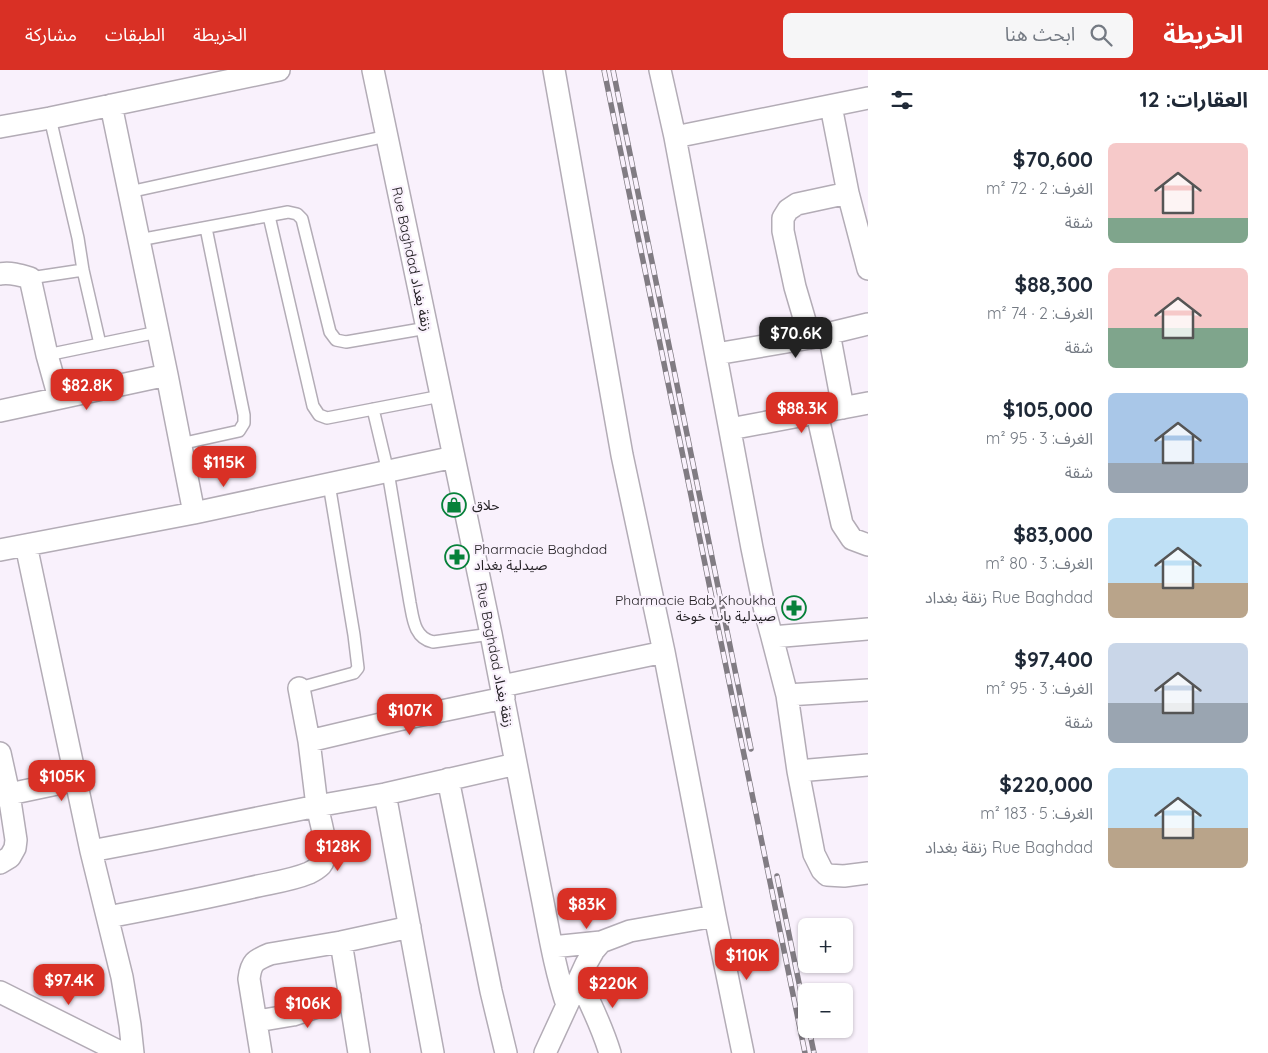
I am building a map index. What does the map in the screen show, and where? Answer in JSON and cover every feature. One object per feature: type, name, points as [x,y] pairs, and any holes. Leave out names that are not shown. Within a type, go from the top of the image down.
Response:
[{"type":"street","points":[[0,127],[279,70]]},
{"type":"street","name":"Rue Baghdad زنقة بغداد","points":[[373,70],[503,692],[552,947],[567,1005]]},
{"type":"street","points":[[554,70],[622,455],[664,652],[743,1053]]},
{"type":"street","points":[[660,70],[675,137],[763,602],[787,695],[798,771],[814,854],[822,870],[827,875],[868,873]]},
{"type":"street","points":[[675,137],[868,98]]},
{"type":"street","points":[[111,105],[194,513]]},
{"type":"street","points":[[831,106],[848,193],[868,269]]},
{"type":"street","points":[[843,408],[820,335],[795,287],[783,231],[783,218],[788,210],[797,204],[848,193]]},
{"type":"street","points":[[0,274],[6,273],[30,278],[47,355],[59,398]]},
{"type":"street","points":[[716,354],[868,324]]},
{"type":"street","points":[[0,411],[167,375]]},
{"type":"street","points":[[730,429],[868,403]]},
{"type":"street","points":[[817,413],[842,524],[852,539],[868,545]]},
{"type":"street","points":[[0,550],[194,513],[454,457]]},
{"type":"street","points":[[26,545],[91,851],[122,977],[133,1053]]},
{"type":"street","points":[[772,636],[868,629]]},
{"type":"street","points":[[309,742],[664,652]]},
{"type":"street","points":[[108,917],[293,878],[310,873],[320,866],[326,851],[325,842],[317,806],[309,742],[299,688]]},
{"type":"street","points":[[787,695],[868,690]]},
{"type":"street","points":[[0,753],[5,795],[16,840],[15,848],[10,857],[0,863]]},
{"type":"street","points":[[91,851],[386,794],[516,764]]},
{"type":"street","points":[[798,771],[868,765]]},
{"type":"street","points":[[448,779],[489,982],[506,1053]]},
{"type":"street","points":[[5,795],[76,780]]},
{"type":"street","points":[[386,794],[433,1053]]},
{"type":"street","points":[[552,947],[601,942],[630,931],[715,916]]},
{"type":"street","points":[[261,1053],[249,979],[250,968],[254,962],[270,954],[341,942],[410,927]]},
{"type":"street","points":[[341,942],[359,1053]]},
{"type":"street","points":[[545,1053],[586,964],[601,942]]},
{"type":"street","points":[[578,980],[593,1006],[610,1053]]},
{"type":"street","points":[[0,992],[122,1053]]},
{"type":"street","points":[[256,1021],[293,1015],[350,996]]},
{"type":"lane","points":[[50,118],[100,344]]},
{"type":"lane","points":[[129,192],[387,136]]},
{"type":"lane","points":[[139,240],[288,212],[297,214],[302,219],[330,332],[336,340],[346,342],[427,328]]},
{"type":"lane","points":[[269,216],[313,406],[319,415],[328,418],[441,396]]},
{"type":"lane","points":[[180,444],[239,431],[244,423],[206,228]]},
{"type":"lane","points":[[30,278],[83,270]]},
{"type":"lane","points":[[47,355],[158,332]]},
{"type":"lane","points":[[373,409],[388,472],[414,624],[418,632],[426,641],[433,642],[491,634]]},
{"type":"lane","points":[[299,688],[354,673],[358,668],[329,484]]},
{"type":"railway","points":[[604,70],[805,1053]]},
{"type":"railway","points":[[613,70],[751,749]]},
{"type":"railway","points":[[777,876],[799,983]]},
{"type":"railway","points":[[811,1038],[814,1053]]},
{"type":"place","name":"حلاق","points":[[454,505]]},
{"type":"place","name":"Pharmacie Baghdad صيدلية بغداد","points":[[457,557]]},
{"type":"place","name":"Pharmacie Bab Khoukha صيدلية باب خوخة","points":[[794,608]]}]
